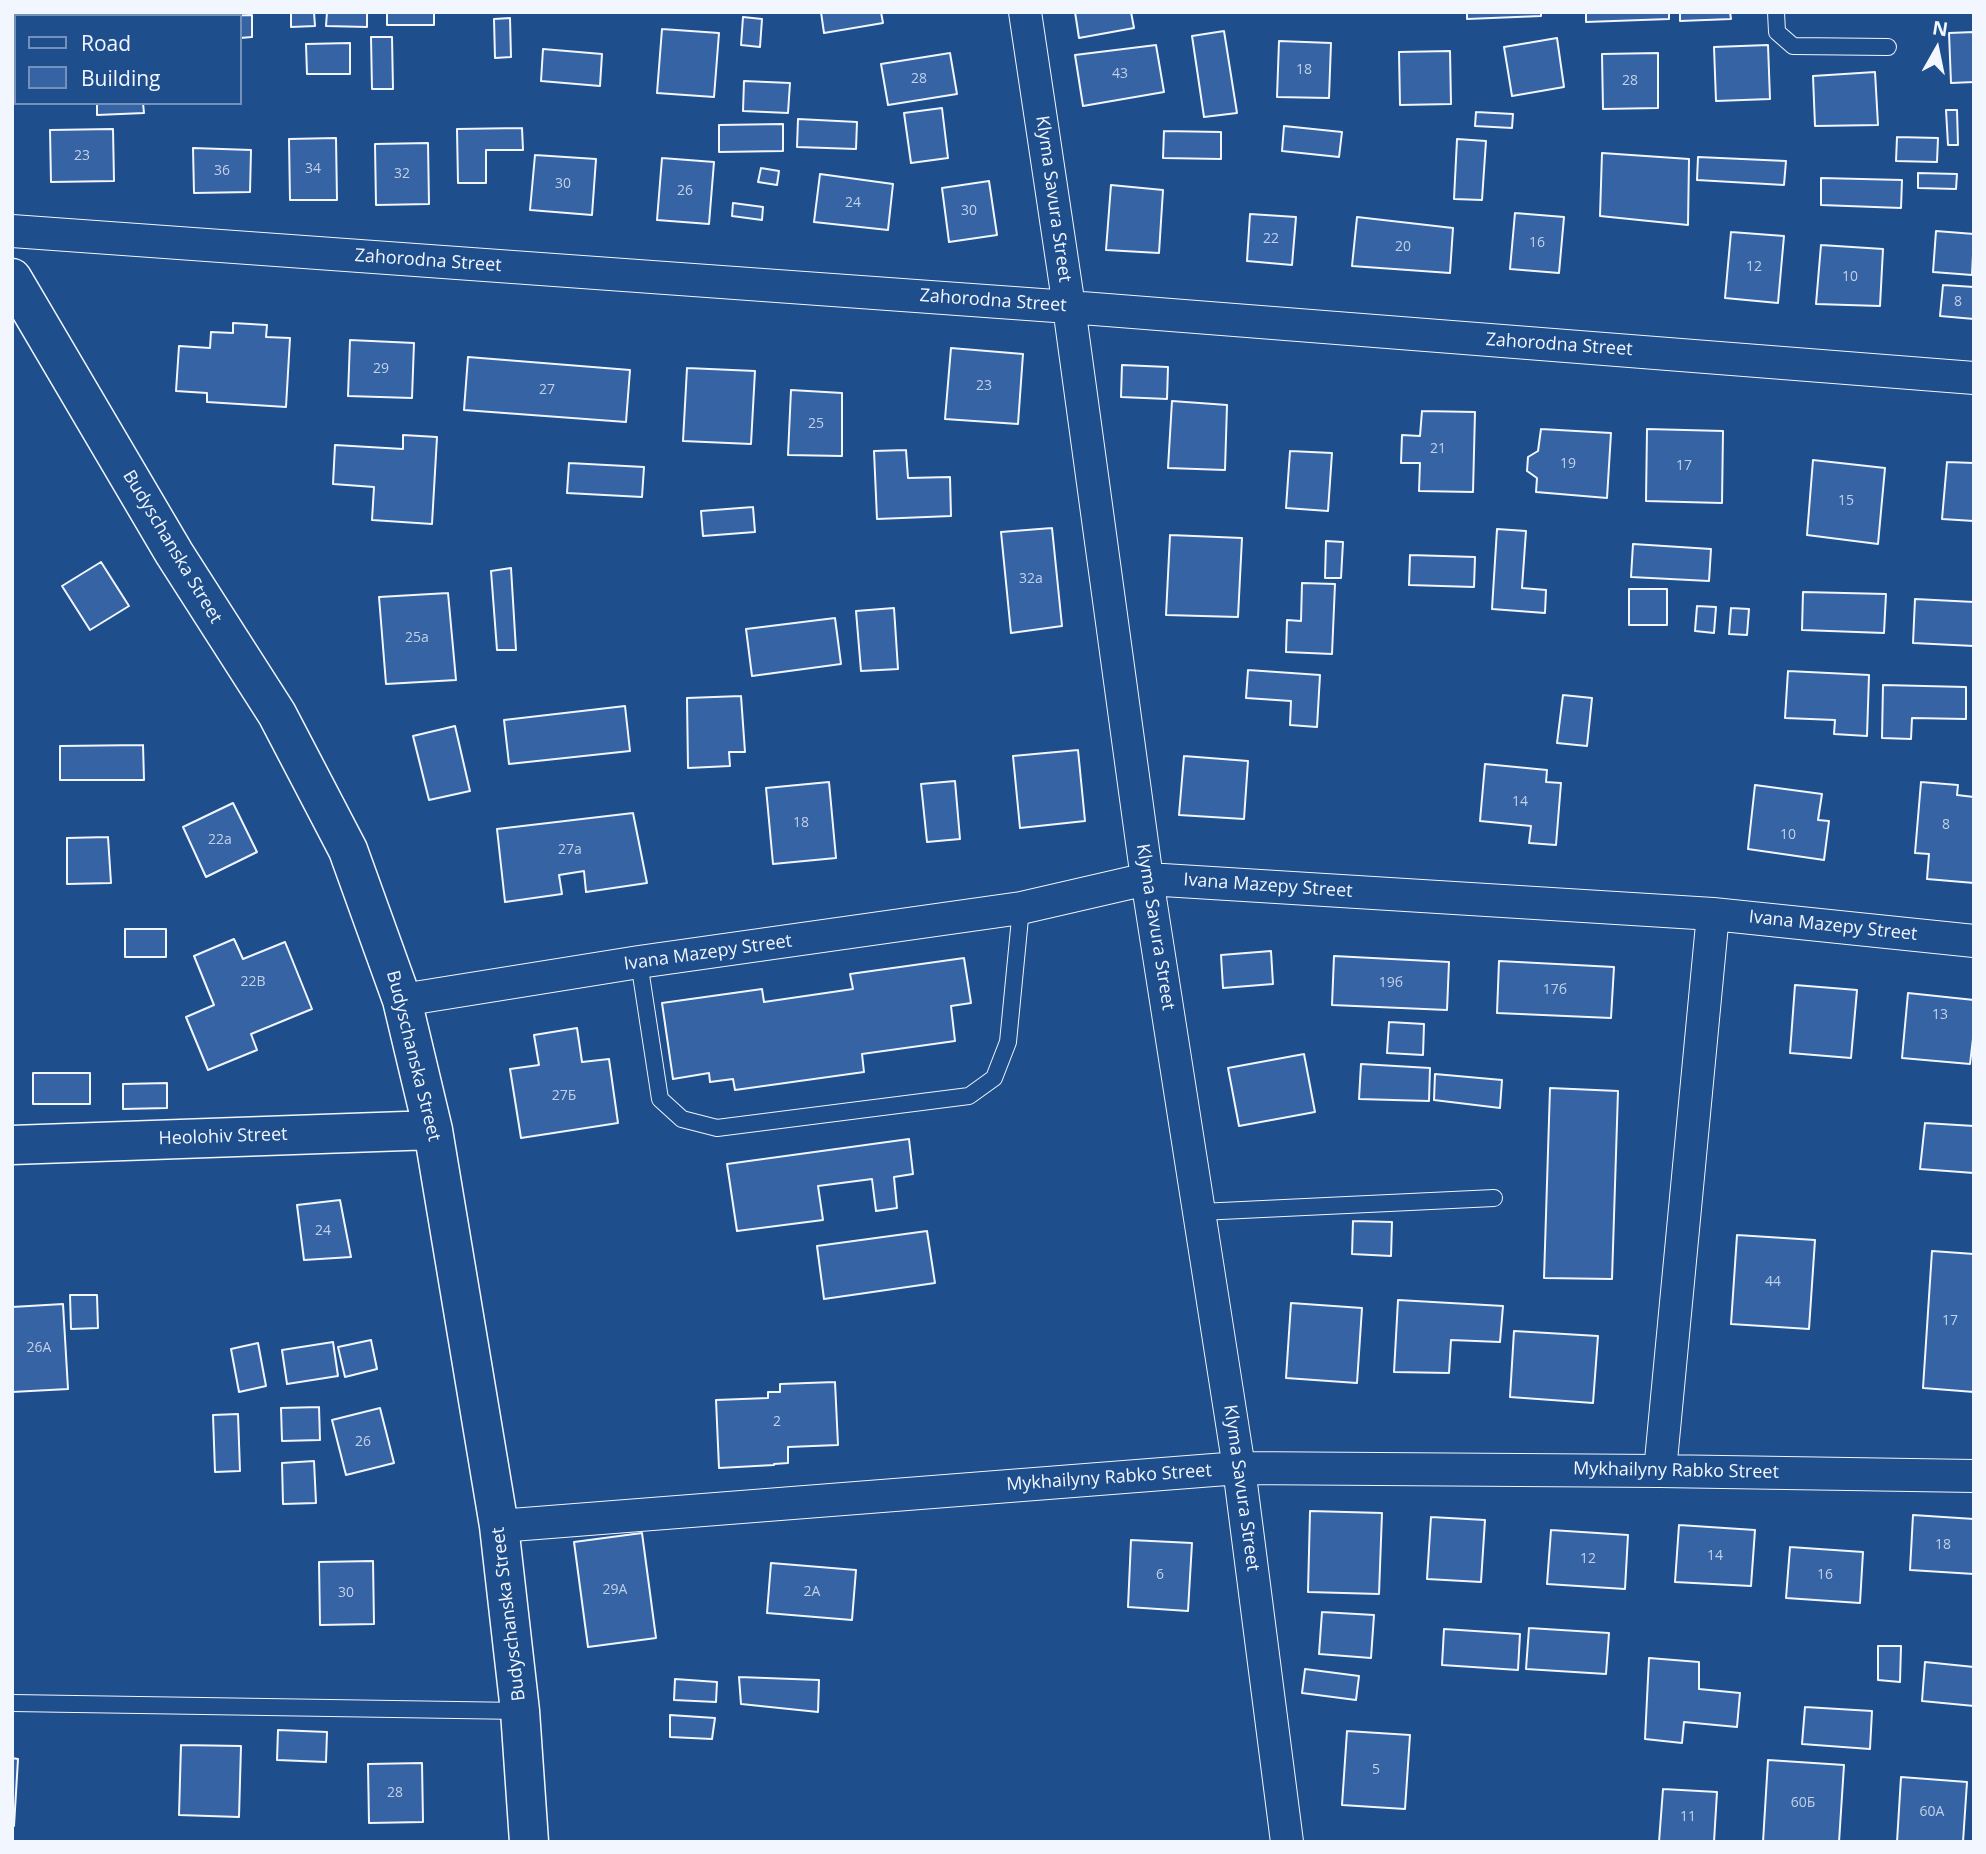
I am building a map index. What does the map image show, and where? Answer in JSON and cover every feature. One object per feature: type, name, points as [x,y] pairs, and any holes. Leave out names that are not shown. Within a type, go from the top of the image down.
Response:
[{"type":"street","name":"Klyma Savura Street","points":[[1026,12],[1147,879],[1239,1468],[1287,1842]]},
{"type":"street","name":"Zahorodna Street","points":[[12,230],[1069,307],[1974,378]]},
{"type":"street","name":"Budyschanska Street","points":[[12,278],[174,553],[283,726],[348,850],[402,1000],[433,1129],[499,1526],[520,1711],[529,1842]]},
{"type":"street","name":"Ivana Mazepy Street","points":[[402,1000],[639,962],[1021,908],[1147,879],[1713,914],[1974,941]]},
{"type":"street","points":[[1660,1471],[1713,914]]},
{"type":"street","name":"Heolohiv Street","points":[[12,1146],[433,1129]]},
{"type":"street","name":"Mykhailyny Rabko Street","points":[[499,1526],[1239,1468],[1974,1476]]},
{"type":"lane","points":[[1776,12],[1777,32],[1793,46],[1888,47]]},
{"type":"lane","points":[[639,962],[660,1099],[682,1119],[718,1128],[969,1096],[994,1078],[1008,1042],[1021,908]]},
{"type":"lane","points":[[1200,1212],[1494,1198]]},
{"type":"lane","points":[[12,1703],[520,1711]]},
{"type":"building","points":[[12,12],[42,12],[43,14],[14,14],[12,74]]},
{"type":"building","points":[[291,12],[314,12],[315,26],[291,27]]},
{"type":"building","points":[[327,12],[367,12],[367,27],[326,26]]},
{"type":"building","points":[[387,12],[434,12],[434,25],[387,25]]},
{"type":"building","points":[[821,12],[881,12],[883,23],[824,33]]},
{"type":"building","points":[[1075,12],[1131,12],[1134,28],[1079,38]]},
{"type":"building","points":[[1467,12],[1541,12],[1541,16],[1467,19]]},
{"type":"building","points":[[1586,12],[1669,12],[1669,19],[1586,22]]},
{"type":"building","points":[[1680,12],[1730,12],[1731,19],[1680,21]]},
{"type":"building","points":[[242,15],[252,15],[252,37],[242,38]]},
{"type":"building","points":[[743,17],[762,19],[760,47],[741,45]]},
{"type":"building","points":[[510,18],[511,57],[495,58],[494,19]]},
{"type":"building","points":[[662,29],[719,33],[714,97],[657,93]]},
{"type":"building","points":[[1224,31],[1237,113],[1204,117],[1192,36]]},
{"type":"building","points":[[1974,32],[1974,82],[1951,83],[1949,33]]},
{"type":"building","points":[[371,37],[392,37],[393,89],[372,89]]},
{"type":"building","points":[[1557,38],[1564,87],[1512,96],[1504,47]]},
{"type":"building","points":[[1279,41],[1331,43],[1329,98],[1277,97]]},
{"type":"building","points":[[350,43],[350,74],[307,74],[306,44]]},
{"type":"building","points":[[1156,45],[1164,92],[1083,106],[1075,55]]},
{"type":"building","points":[[1768,45],[1770,99],[1716,101],[1714,47]]},
{"type":"building","points":[[543,49],[602,54],[600,86],[541,81]]},
{"type":"building","points":[[1450,51],[1451,104],[1400,105],[1399,52]]},
{"type":"building","points":[[950,53],[957,94],[888,105],[881,64]]},
{"type":"building","points":[[1658,53],[1658,108],[1603,109],[1602,54]]},
{"type":"building","points":[[1875,72],[1878,125],[1815,126],[1813,76]]},
{"type":"building","points":[[744,81],[790,83],[788,113],[743,111]]},
{"type":"building","points":[[97,105],[143,105],[144,113],[97,115]]},
{"type":"building","points":[[942,108],[948,158],[911,163],[904,113]]},
{"type":"building","points":[[1946,110],[1957,110],[1958,145],[1948,145]]},
{"type":"building","points":[[1476,112],[1513,114],[1512,128],[1475,126]]},
{"type":"building","points":[[798,119],[857,122],[856,149],[797,147]]},
{"type":"building","points":[[783,124],[783,151],[719,152],[719,125]]},
{"type":"building","points":[[1284,126],[1342,132],[1339,157],[1282,151]]},
{"type":"building","points":[[522,128],[523,150],[486,150],[486,183],[458,183],[457,129]]},
{"type":"building","points":[[113,129],[114,181],[51,182],[50,130]]},
{"type":"building","points":[[1164,131],[1221,132],[1221,159],[1163,158]]},
{"type":"building","points":[[1897,137],[1938,138],[1937,162],[1896,161]]},
{"type":"building","points":[[336,138],[337,200],[290,200],[289,139]]},
{"type":"building","points":[[1457,139],[1486,141],[1482,200],[1454,199]]},
{"type":"building","points":[[428,143],[429,204],[376,205],[375,144]]},
{"type":"building","points":[[193,148],[251,150],[250,192],[194,193]]},
{"type":"building","points":[[1602,153],[1689,159],[1688,225],[1600,216]]},
{"type":"building","points":[[535,155],[596,159],[592,215],[530,210]]},
{"type":"building","points":[[1698,157],[1786,161],[1784,185],[1697,180]]},
{"type":"building","points":[[662,158],[714,162],[709,224],[657,220]]},
{"type":"building","points":[[761,168],[779,171],[777,185],[758,182]]},
{"type":"building","points":[[1918,173],[1957,174],[1956,189],[1918,188]]},
{"type":"building","points":[[820,174],[893,184],[888,230],[814,222]]},
{"type":"building","points":[[1821,178],[1902,180],[1901,208],[1821,205]]},
{"type":"building","points":[[989,181],[997,235],[949,242],[942,188]]},
{"type":"building","points":[[1111,185],[1163,190],[1159,253],[1106,250]]},
{"type":"building","points":[[733,203],[763,207],[762,220],[732,216]]},
{"type":"building","points":[[1515,213],[1564,217],[1559,273],[1510,269]]},
{"type":"building","points":[[1250,214],[1296,217],[1292,265],[1247,261]]},
{"type":"building","points":[[1357,217],[1453,228],[1450,273],[1352,266]]},
{"type":"building","points":[[1936,231],[1974,234],[1972,275],[1933,272]]},
{"type":"building","points":[[1731,232],[1784,236],[1778,303],[1725,298]]},
{"type":"building","points":[[1821,245],[1883,249],[1880,306],[1816,304]]},
{"type":"building","points":[[1943,285],[1974,287],[1974,319],[1940,316]]},
{"type":"building","points":[[233,323],[267,325],[266,337],[290,338],[286,407],[207,402],[207,393],[176,391],[179,346],[210,348],[211,332],[233,333]]},
{"type":"building","points":[[350,340],[414,343],[412,398],[348,396]]},
{"type":"building","points":[[951,348],[1023,354],[1018,424],[945,419]]},
{"type":"building","points":[[468,357],[630,370],[626,422],[464,410]]},
{"type":"building","points":[[1122,365],[1168,367],[1167,399],[1121,397]]},
{"type":"building","points":[[687,368],[755,371],[751,444],[683,441]]},
{"type":"building","points":[[791,390],[842,393],[842,456],[788,455]]},
{"type":"building","points":[[1172,401],[1227,405],[1225,470],[1168,468]]},
{"type":"building","points":[[1422,411],[1475,412],[1473,492],[1419,491],[1420,463],[1401,463],[1402,435],[1420,436]]},
{"type":"building","points":[[1541,429],[1611,433],[1607,498],[1536,492],[1537,478],[1527,471],[1528,457],[1538,451]]},
{"type":"building","points":[[1647,429],[1723,431],[1722,503],[1646,501]]},
{"type":"building","points":[[403,435],[437,437],[432,524],[372,520],[374,487],[333,484],[335,445],[403,449]]},
{"type":"building","points":[[906,450],[908,478],[950,477],[951,516],[877,519],[874,451]]},
{"type":"building","points":[[1290,451],[1332,453],[1328,511],[1286,508]]},
{"type":"building","points":[[1813,460],[1885,468],[1878,544],[1807,535]]},
{"type":"building","points":[[1947,462],[1974,463],[1974,521],[1942,519]]},
{"type":"building","points":[[569,463],[644,467],[642,497],[567,493]]},
{"type":"building","points":[[753,507],[755,532],[703,536],[701,511]]},
{"type":"building","points":[[1052,528],[1062,626],[1011,633],[1001,532]]},
{"type":"building","points":[[1497,529],[1526,531],[1522,588],[1546,590],[1545,613],[1492,609]]},
{"type":"building","points":[[1170,535],[1242,538],[1238,617],[1166,615]]},
{"type":"building","points":[[1326,541],[1343,542],[1341,578],[1325,578]]},
{"type":"building","points":[[1633,544],[1711,549],[1709,581],[1631,577]]},
{"type":"building","points":[[1410,555],[1475,557],[1474,587],[1409,585]]},
{"type":"building","points":[[101,562],[129,606],[90,630],[62,586]]},
{"type":"building","points":[[511,568],[516,650],[497,650],[491,571]]},
{"type":"building","points":[[1302,583],[1335,584],[1332,654],[1286,652],[1287,620],[1301,621]]},
{"type":"building","points":[[1629,589],[1667,589],[1667,625],[1629,625]]},
{"type":"building","points":[[1803,592],[1886,594],[1884,633],[1802,630]]},
{"type":"building","points":[[448,593],[456,680],[386,684],[379,597]]},
{"type":"building","points":[[1915,599],[1974,602],[1974,646],[1913,643]]},
{"type":"building","points":[[1697,606],[1716,607],[1714,633],[1695,631]]},
{"type":"building","points":[[894,608],[898,669],[861,671],[856,611]]},
{"type":"building","points":[[1731,608],[1749,609],[1747,635],[1729,634]]},
{"type":"building","points":[[835,618],[841,664],[752,676],[746,629]]},
{"type":"building","points":[[1248,670],[1320,675],[1317,727],[1290,725],[1291,701],[1246,698]]},
{"type":"building","points":[[1788,671],[1869,675],[1867,736],[1834,734],[1835,720],[1785,718]]},
{"type":"building","points":[[1883,685],[1966,687],[1966,719],[1912,718],[1911,739],[1882,738]]},
{"type":"building","points":[[1563,695],[1592,698],[1587,746],[1557,743]]},
{"type":"building","points":[[741,696],[745,752],[729,752],[730,766],[688,768],[687,698]]},
{"type":"building","points":[[625,706],[630,751],[509,764],[504,720]]},
{"type":"building","points":[[455,726],[470,791],[429,800],[413,736]]},
{"type":"building","points":[[143,745],[144,780],[60,780],[60,746]]},
{"type":"building","points":[[1078,750],[1085,821],[1020,828],[1013,756]]},
{"type":"building","points":[[1184,756],[1248,761],[1244,819],[1179,815]]},
{"type":"building","points":[[1485,764],[1547,770],[1546,782],[1561,783],[1556,845],[1529,843],[1531,826],[1480,821]]},
{"type":"building","points":[[955,781],[960,839],[927,842],[921,784]]},
{"type":"building","points":[[829,782],[836,858],[773,864],[766,788]]},
{"type":"building","points":[[1921,782],[1958,785],[1957,795],[1974,797],[1974,883],[1927,879],[1929,854],[1915,853]]},
{"type":"building","points":[[1755,785],[1822,794],[1818,820],[1829,821],[1824,860],[1748,849]]},
{"type":"building","points":[[233,803],[257,852],[206,877],[183,827]]},
{"type":"building","points":[[633,813],[647,883],[586,892],[584,871],[559,875],[562,894],[505,902],[497,829]]},
{"type":"building","points":[[108,837],[111,883],[67,884],[67,838]]},
{"type":"building","points":[[125,929],[166,929],[166,957],[125,957]]},
{"type":"building","points":[[234,939],[243,959],[285,942],[312,1009],[251,1034],[257,1050],[208,1070],[186,1017],[214,1005],[194,956]]},
{"type":"building","points":[[1271,951],[1273,984],[1223,988],[1221,955]]},
{"type":"building","points":[[1334,956],[1449,962],[1447,1010],[1332,1005]]},
{"type":"building","points":[[964,958],[971,1003],[951,1006],[955,1041],[862,1054],[864,1072],[735,1090],[733,1079],[710,1082],[709,1073],[673,1079],[662,1003],[762,989],[764,1002],[853,989],[850,974]]},
{"type":"building","points":[[1499,961],[1614,967],[1611,1018],[1497,1013]]},
{"type":"building","points":[[1795,985],[1857,990],[1851,1058],[1790,1053]]},
{"type":"building","points":[[1908,993],[1974,1000],[1970,1064],[1902,1058]]},
{"type":"building","points":[[1389,1022],[1424,1024],[1423,1055],[1387,1053]]},
{"type":"building","points":[[577,1028],[582,1062],[609,1059],[618,1123],[521,1138],[510,1069],[539,1065],[534,1035]]},
{"type":"building","points":[[1304,1054],[1315,1112],[1239,1126],[1228,1068]]},
{"type":"building","points":[[1361,1064],[1430,1068],[1429,1101],[1359,1099]]},
{"type":"building","points":[[33,1073],[90,1073],[90,1104],[33,1104]]},
{"type":"building","points":[[1435,1074],[1502,1080],[1500,1108],[1434,1100]]},
{"type":"building","points":[[167,1083],[167,1108],[123,1109],[123,1084]]},
{"type":"building","points":[[1550,1088],[1618,1091],[1612,1279],[1544,1278]]},
{"type":"building","points":[[1925,1123],[1974,1126],[1974,1173],[1920,1169]]},
{"type":"building","points":[[909,1139],[913,1174],[894,1177],[897,1208],[876,1211],[872,1179],[818,1186],[823,1220],[737,1231],[727,1164]]},
{"type":"building","points":[[340,1200],[351,1257],[304,1260],[297,1205]]},
{"type":"building","points":[[1353,1221],[1392,1222],[1391,1256],[1352,1254]]},
{"type":"building","points":[[927,1231],[935,1283],[824,1299],[817,1246]]},
{"type":"building","points":[[1737,1235],[1815,1240],[1809,1329],[1731,1324]]},
{"type":"building","points":[[1932,1251],[1974,1254],[1974,1392],[1923,1388]]},
{"type":"building","points":[[70,1295],[97,1295],[98,1328],[71,1329]]},
{"type":"building","points":[[1398,1300],[1503,1306],[1500,1342],[1451,1340],[1449,1373],[1394,1372]]},
{"type":"building","points":[[1291,1303],[1362,1308],[1357,1383],[1286,1378]]},
{"type":"building","points":[[63,1304],[68,1389],[12,1392],[12,1307]]},
{"type":"building","points":[[1514,1331],[1598,1336],[1593,1403],[1510,1397]]},
{"type":"building","points":[[371,1340],[377,1369],[345,1377],[338,1347]]},
{"type":"building","points":[[333,1342],[338,1376],[287,1384],[282,1350]]},
{"type":"building","points":[[258,1343],[266,1386],[239,1392],[231,1349]]},
{"type":"building","points":[[835,1382],[838,1445],[788,1447],[788,1463],[719,1468],[716,1400],[768,1398],[768,1392],[780,1392],[780,1384]]},
{"type":"building","points":[[319,1407],[320,1440],[282,1441],[281,1408]]},
{"type":"building","points":[[380,1408],[394,1463],[346,1475],[332,1420]]},
{"type":"building","points":[[238,1414],[240,1471],[215,1472],[213,1415]]},
{"type":"building","points":[[314,1461],[316,1503],[283,1504],[282,1463]]},
{"type":"building","points":[[1310,1511],[1382,1513],[1379,1594],[1308,1592]]},
{"type":"building","points":[[1913,1515],[1974,1519],[1974,1574],[1910,1570]]},
{"type":"building","points":[[1431,1517],[1485,1520],[1481,1582],[1427,1579]]},
{"type":"building","points":[[1679,1525],[1755,1530],[1751,1586],[1675,1582]]},
{"type":"building","points":[[1551,1530],[1628,1535],[1625,1589],[1547,1584]]},
{"type":"building","points":[[642,1533],[656,1638],[588,1647],[574,1542]]},
{"type":"building","points":[[1131,1540],[1192,1543],[1188,1611],[1128,1607]]},
{"type":"building","points":[[1790,1547],[1863,1552],[1860,1603],[1786,1598]]},
{"type":"building","points":[[373,1561],[374,1624],[320,1625],[319,1562]]},
{"type":"building","points":[[771,1563],[856,1570],[852,1620],[767,1613]]},
{"type":"building","points":[[1322,1612],[1374,1615],[1371,1658],[1319,1654]]},
{"type":"building","points":[[1529,1628],[1609,1633],[1606,1674],[1526,1669]]},
{"type":"building","points":[[1444,1629],[1520,1634],[1518,1670],[1442,1665]]},
{"type":"building","points":[[1878,1646],[1901,1646],[1900,1682],[1878,1680]]},
{"type":"building","points":[[1649,1658],[1699,1662],[1699,1689],[1740,1693],[1737,1727],[1684,1722],[1682,1743],[1645,1739]]},
{"type":"building","points":[[1925,1662],[1974,1667],[1974,1706],[1922,1701]]},
{"type":"building","points":[[1305,1669],[1359,1676],[1356,1700],[1302,1693]]},
{"type":"building","points":[[739,1677],[819,1680],[818,1712],[741,1704]]},
{"type":"building","points":[[675,1679],[717,1682],[716,1702],[674,1700]]},
{"type":"building","points":[[1805,1707],[1872,1711],[1870,1749],[1802,1744]]},
{"type":"building","points":[[670,1715],[715,1718],[712,1739],[670,1737]]},
{"type":"building","points":[[278,1730],[327,1732],[326,1762],[277,1760]]},
{"type":"building","points":[[1347,1731],[1410,1735],[1405,1809],[1342,1805]]},
{"type":"building","points":[[181,1745],[241,1746],[239,1817],[179,1815]]},
{"type":"building","points":[[12,1758],[18,1759],[14,1826],[12,1826]]},
{"type":"building","points":[[1768,1760],[1844,1765],[1839,1842],[1763,1842]]},
{"type":"building","points":[[422,1763],[423,1822],[369,1823],[368,1764]]},
{"type":"building","points":[[1901,1777],[1967,1782],[1963,1842],[1897,1842]]},
{"type":"building","points":[[1663,1789],[1717,1792],[1714,1842],[1659,1842]]}]
